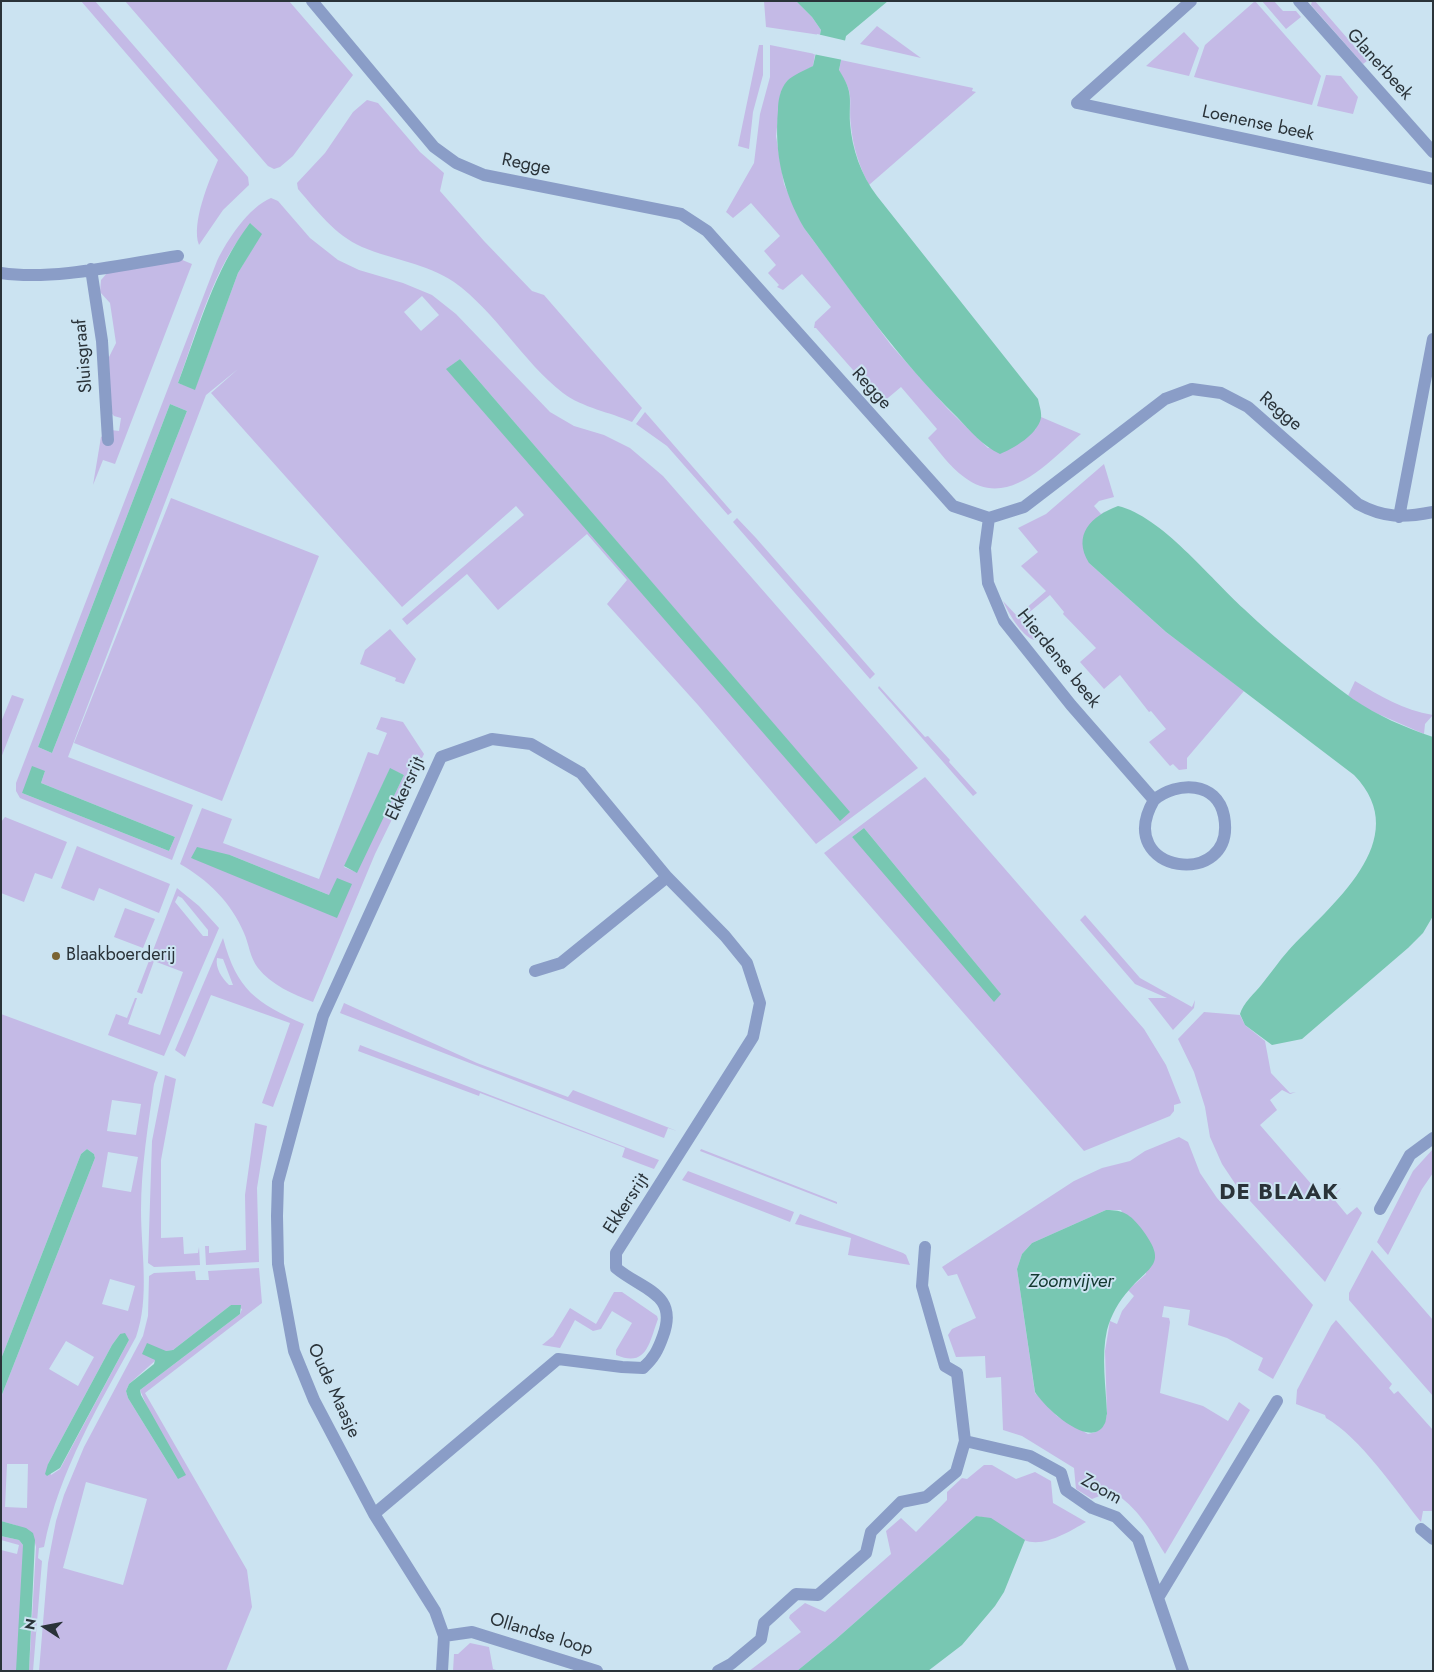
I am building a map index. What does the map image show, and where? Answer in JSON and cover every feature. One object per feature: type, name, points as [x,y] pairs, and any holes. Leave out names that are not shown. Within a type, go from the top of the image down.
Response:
[{"type":"street","name":"Regge","points":[[312,1],[434,147],[456,163],[484,175],[681,214],[707,231],[953,506],[989,518],[1024,507],[1165,399],[1192,389],[1221,393],[1248,407],[1358,504],[1376,514],[1399,516],[1433,512]]},
{"type":"street","name":"Loenense beek","points":[[1191,1],[1077,104],[1433,178]]},
{"type":"street","name":"Glanerbeek","points":[[1299,1],[1433,152]]},
{"type":"street","points":[[1,274],[23,277],[178,256]]},
{"type":"street","name":"Sluisgraaf","points":[[91,269],[102,341],[108,440]]},
{"type":"street","points":[[1399,516],[1433,339]]},
{"type":"street","name":"Hierdense beek","points":[[989,518],[985,548],[988,584],[1004,621],[1071,705],[1154,800]]},
{"type":"street","name":"Ekkersrijt","points":[[323,1016],[440,757],[492,739],[531,744],[582,773],[667,877],[725,936],[747,963],[760,1003],[753,1037],[616,1253],[616,1268],[629,1279],[656,1293],[666,1305],[668,1322],[656,1356],[643,1368],[622,1368],[558,1359],[374,1514]]},
{"type":"street","points":[[1179,786],[1193,786],[1206,792],[1217,801],[1224,814],[1225,828],[1222,842],[1214,854],[1202,862],[1188,866],[1175,865],[1163,859],[1153,850],[1146,838],[1145,825],[1148,812],[1154,800],[1165,791],[1179,786]]},
{"type":"street","points":[[535,971],[561,963],[667,877]]},
{"type":"street","name":"Oude Maasje","points":[[323,1016],[278,1182],[278,1264],[294,1351],[314,1400],[374,1514],[435,1611],[444,1636],[442,1671]]},
{"type":"street","points":[[1380,1209],[1410,1155],[1433,1138]]},
{"type":"street","points":[[718,1671],[731,1664],[760,1639],[764,1623],[796,1594],[818,1595],[866,1553],[871,1532],[901,1502],[926,1497],[956,1472],[965,1441],[957,1372],[944,1366],[922,1286],[925,1247]]},
{"type":"street","points":[[1158,1598],[1277,1401]]},
{"type":"street","name":"Zoom","points":[[965,1441],[1030,1456],[1061,1473],[1066,1490],[1092,1508],[1116,1517],[1138,1539],[1183,1671]]},
{"type":"street","points":[[1421,1529],[1433,1540]]},
{"type":"street","name":"Ollandse loop","points":[[444,1636],[472,1632],[597,1671]]},
{"type":"shaded area","points":[[81,1],[95,1],[248,177],[249,185],[223,210],[199,245],[197,225],[199,214],[218,160]]},
{"type":"shaded area","points":[[125,1],[289,1],[353,75],[293,156],[280,167],[274,169],[268,166]]},
{"type":"shaded area","points":[[764,1],[796,1],[812,17],[821,30],[820,35],[766,27]]},
{"type":"shaded area","points":[[1255,1],[1321,76],[1312,105],[1194,77],[1205,45]]},
{"type":"shaded area","points":[[1262,1],[1274,1],[1283,11],[1296,11],[1301,17],[1286,29]]},
{"type":"shaded area","points":[[1312,1],[1315,1],[1367,61],[1363,64],[1311,5]]},
{"type":"shaded area","points":[[877,26],[921,58],[860,44]]},
{"type":"shaded area","points":[[1184,32],[1199,48],[1189,76],[1146,66]]},
{"type":"shaded area","points":[[759,45],[763,45],[763,75],[753,112],[749,149],[738,146]]},
{"type":"shaded area","points":[[770,45],[815,54],[813,66],[787,81],[781,92],[776,136],[784,184],[804,228],[891,345],[948,409],[988,448],[1035,430],[1041,417],[1081,434],[1042,468],[1027,478],[1012,485],[996,488],[980,486],[959,473],[928,438],[937,429],[901,387],[882,403],[814,328],[815,322],[831,307],[802,274],[783,290],[777,287],[779,285],[768,273],[776,265],[764,251],[780,236],[751,203],[733,218],[726,212],[754,163],[760,114],[770,77]]},
{"type":"shaded area","points":[[841,60],[973,88],[972,91],[976,92],[869,185],[859,164],[853,141],[848,87],[839,71]]},
{"type":"shaded area","points":[[1326,75],[1341,76],[1358,97],[1353,114],[1317,106]]},
{"type":"shaded area","points":[[367,100],[378,103],[420,152],[444,173],[440,191],[532,291],[544,295],[642,408],[632,422],[588,406],[563,393],[548,380],[483,308],[454,282],[432,270],[352,242],[327,222],[298,189],[297,183],[325,153],[353,112]]},
{"type":"shaded area","points":[[271,198],[278,201],[310,238],[338,260],[359,270],[403,283],[432,295],[456,314],[550,412],[574,426],[604,435],[630,448],[663,476],[918,768],[816,844],[698,705],[607,604],[627,580],[587,534],[498,610],[467,574],[407,625],[402,619],[524,515],[516,506],[402,607],[211,393],[238,369],[206,395],[68,757],[193,805],[172,860],[20,798],[16,791],[16,783],[217,261],[247,216],[263,202]],"holes":[[[251,224],[261,234],[238,273],[195,389],[178,383],[208,299],[238,240]],[[422,296],[439,315],[421,331],[404,312]],[[460,359],[849,812],[840,820],[447,369]],[[170,404],[187,411],[52,753],[38,747]],[[45,771],[41,783],[175,837],[169,851],[22,793]]]},
{"type":"shaded area","points":[[180,259],[192,264],[115,464],[103,460],[93,485],[101,437],[111,430],[119,431],[121,418],[114,416],[106,407],[109,357],[116,343],[110,303],[100,292],[101,280],[108,272]]},
{"type":"shaded area","points":[[645,412],[732,512],[728,515],[667,446],[636,424]]},
{"type":"shaded area","points":[[1104,464],[1114,497],[1099,501],[1094,506],[1101,514],[1106,511],[1092,523],[1089,563],[1166,632],[1244,691],[1187,758],[1187,769],[1179,770],[1173,764],[1170,766],[1149,742],[1166,729],[1151,711],[1149,712],[1120,675],[1104,689],[1080,662],[1096,648],[1063,614],[1064,612],[1050,595],[1020,620],[1037,638],[1034,640],[1020,629],[1003,601],[1017,616],[1046,591],[1021,566],[1038,552],[1018,528],[1046,514]]},
{"type":"shaded area","points":[[171,498],[319,556],[222,801],[74,743]]},
{"type":"shaded area","points":[[737,518],[875,674],[870,679],[733,522]]},
{"type":"shaded area","points":[[390,629],[416,659],[404,684],[395,681],[396,678],[360,664],[365,650]]},
{"type":"shaded area","points":[[1355,681],[1402,706],[1433,715],[1425,724],[1424,734],[1369,710],[1348,696]]},
{"type":"shaded area","points":[[879,686],[925,737],[928,736],[950,760],[949,762],[977,793],[973,796],[878,688]]},
{"type":"shaded area","points":[[12,695],[24,699],[1,758],[1,722]]},
{"type":"shaded area","points":[[381,717],[403,722],[424,754],[375,854],[313,1002],[283,988],[263,974],[255,964],[246,937],[232,911],[218,893],[200,877],[180,864],[202,808],[232,819],[223,843],[319,879],[368,752],[378,755],[387,733],[376,729]],"holes":[[[390,769],[404,775],[356,872],[344,867]],[[230,855],[329,895],[191,858]]]},
{"type":"shaded area","points":[[925,777],[1144,1029],[1166,1065],[1181,1103],[1174,1105],[1174,1111],[1170,1116],[1084,1151],[824,853]],"holes":[[[864,828],[1000,994],[852,837]]]},
{"type":"shaded area","points":[[5,817],[67,842],[52,879],[35,873],[24,902],[1,893],[1,822]]},
{"type":"shaded area","points":[[77,846],[170,884],[159,913],[99,888],[94,901],[61,888]]},
{"type":"shaded area","points":[[177,888],[199,906],[219,928],[164,1056],[108,1035],[116,1014],[127,1018],[135,998],[137,998],[128,1024],[160,1035],[183,972],[154,961],[142,994],[137,992]],"holes":[[[178,896],[182,898],[208,930],[208,936],[203,936],[175,902]]]},
{"type":"shaded area","points":[[125,908],[155,919],[143,948],[114,937]]},
{"type":"shaded area","points":[[1085,915],[1140,978],[1192,1007],[1195,1000],[1194,1008],[1173,1030],[1148,998],[1167,998],[1135,984],[1080,920]]},
{"type":"shaded area","points":[[223,938],[235,970],[242,983],[251,993],[273,1009],[304,1024],[273,1107],[262,1103],[290,1023],[211,995],[185,1057],[175,1050]],"holes":[[[217,958],[223,959],[233,985],[229,985],[226,982],[218,969]]]},
{"type":"shaded area","points":[[344,1003],[477,1063],[568,1097],[573,1090],[677,1131],[668,1128],[664,1138],[340,1013]]},
{"type":"shaded area","points":[[1204,1012],[1240,1015],[1245,1025],[1265,1041],[1271,1073],[1290,1093],[1296,1092],[1290,1094],[1282,1090],[1270,1100],[1277,1110],[1260,1125],[1326,1201],[1341,1188],[1333,1198],[1347,1215],[1357,1207],[1362,1213],[1325,1282],[1238,1188],[1222,1164],[1210,1137],[1205,1107],[1194,1072],[1178,1039]]},
{"type":"shaded area","points":[[1,1014],[158,1072],[154,1084],[142,1178],[141,1210],[144,1290],[140,1322],[136,1337],[95,1413],[70,1465],[51,1519],[44,1547],[39,1548],[38,1558],[42,1561],[33,1671],[29,1671],[36,1547],[32,1536],[24,1529],[1,1521],[1,1397],[95,1158],[94,1154],[87,1149],[81,1154],[1,1359]],"holes":[[[112,1100],[141,1104],[136,1135],[107,1131]],[[108,1152],[138,1157],[131,1192],[102,1187]],[[110,1279],[135,1286],[128,1311],[102,1304]],[[120,1334],[129,1340],[60,1469],[51,1475],[48,1464],[112,1345]],[[66,1341],[94,1357],[78,1386],[49,1369]],[[7,1464],[28,1464],[27,1508],[5,1507]]]},
{"type":"shaded area","points":[[360,1045],[659,1160],[654,1169],[622,1157],[625,1148],[480,1093],[479,1096],[358,1051]]},
{"type":"shaded area","points":[[165,1075],[176,1079],[161,1160],[161,1238],[183,1237],[184,1254],[198,1253],[199,1247],[200,1265],[154,1267],[148,1263],[152,1141]]},
{"type":"shaded area","points":[[255,1123],[267,1126],[257,1188],[259,1262],[206,1265],[205,1246],[209,1246],[209,1253],[246,1250],[245,1195]]},
{"type":"shaded area","points":[[1179,1137],[1188,1142],[1200,1173],[1217,1198],[1313,1305],[1273,1379],[1258,1370],[1263,1358],[1227,1338],[1188,1325],[1190,1310],[1164,1306],[1162,1317],[1169,1318],[1170,1322],[1160,1393],[1203,1406],[1228,1421],[1239,1402],[1250,1410],[1165,1554],[1142,1519],[1129,1504],[1112,1491],[1092,1499],[1076,1489],[1074,1468],[1022,1436],[1003,1430],[1001,1377],[986,1378],[985,1356],[956,1357],[948,1335],[952,1329],[976,1318],[957,1274],[948,1276],[942,1267],[1074,1181],[1102,1168],[1130,1161],[1145,1151]],"holes":[[[1106,1210],[1121,1210],[1146,1274],[1128,1290],[1134,1296],[1122,1311],[1117,1324],[1110,1321],[1105,1351],[1107,1414],[1104,1425],[1096,1432],[1088,1434],[1057,1416],[1035,1393],[1017,1269],[1022,1254],[1032,1243]]]},
{"type":"shaded area","points":[[701,1149],[837,1202],[837,1204],[700,1151]]},
{"type":"shaded area","points":[[1433,1149],[1433,1173],[1422,1189],[1388,1255],[1377,1242],[1413,1171]]},
{"type":"shaded area","points":[[688,1171],[794,1212],[790,1222],[682,1180]]},
{"type":"shaded area","points":[[800,1214],[903,1253],[906,1255],[910,1265],[848,1255],[851,1238],[795,1224]]},
{"type":"shaded area","points":[[1372,1250],[1433,1320],[1433,1396],[1349,1300],[1349,1293]]},
{"type":"shaded area","points":[[259,1268],[262,1303],[145,1393],[247,1570],[252,1607],[226,1671],[39,1671],[48,1563],[56,1521],[64,1495],[84,1447],[143,1336],[148,1316],[149,1276],[154,1273],[195,1271],[196,1280],[209,1280],[208,1271]],"holes":[[[231,1305],[242,1309],[240,1314],[140,1390],[178,1479],[128,1398],[126,1391],[129,1384],[166,1351],[173,1350]],[[86,1482],[147,1499],[123,1585],[63,1568]]]},
{"type":"shaded area","points":[[614,1292],[622,1292],[657,1316],[658,1319],[649,1344],[641,1356],[626,1358],[616,1355],[616,1350],[632,1323],[612,1311],[601,1329],[593,1331],[575,1320],[560,1348],[542,1345],[553,1336],[570,1308],[596,1324]]},
{"type":"shaded area","points":[[1336,1320],[1392,1384],[1389,1388],[1394,1394],[1398,1391],[1433,1430],[1433,1511],[1423,1511],[1421,1522],[1377,1465],[1352,1438],[1326,1418],[1325,1415],[1296,1404],[1297,1390]]},
{"type":"shaded area","points":[[984,1465],[992,1465],[1016,1479],[1035,1472],[1051,1481],[1053,1503],[1086,1522],[1056,1538],[1031,1542],[1017,1537],[991,1520],[976,1516],[797,1671],[749,1671],[801,1632],[789,1618],[790,1615],[805,1603],[825,1612],[891,1554],[886,1531],[901,1518],[916,1532],[947,1500],[947,1492],[962,1478],[967,1479]]},
{"type":"shaded area","points":[[1,1536],[19,1540],[23,1545],[23,1671],[1,1671],[1,1550],[17,1554],[19,1545],[1,1540]]},
{"type":"shaded area","points":[[470,1643],[489,1647],[493,1669],[499,1671],[453,1671],[454,1654],[458,1654]]},
{"type":"water","points":[[796,1],[888,1],[846,36],[839,70],[849,90],[850,123],[853,142],[858,161],[871,188],[1038,399],[1041,418],[1035,430],[1018,444],[1000,454],[977,438],[896,350],[804,228],[797,214],[785,186],[779,157],[777,142],[778,103],[781,91],[787,81],[813,66],[821,30],[812,17]]},
{"type":"water","points":[[250,223],[262,234],[238,273],[195,390],[178,383],[217,280],[237,241]]},
{"type":"water","points":[[460,359],[850,812],[840,821],[446,369]]},
{"type":"water","points":[[170,404],[187,411],[52,753],[38,747]]},
{"type":"water","points":[[1118,506],[1134,512],[1168,535],[1270,633],[1353,699],[1392,721],[1433,737],[1433,916],[1423,933],[1408,948],[1302,1039],[1272,1045],[1245,1025],[1240,1014],[1246,1002],[1285,955],[1344,893],[1360,870],[1372,847],[1376,824],[1371,799],[1354,775],[1166,632],[1089,563],[1084,553],[1083,544],[1087,528],[1100,515]]},
{"type":"water","points":[[32,766],[45,771],[41,783],[175,837],[169,851],[22,793]]},
{"type":"water","points":[[390,768],[404,775],[357,873],[344,866]]},
{"type":"water","points":[[864,828],[1001,994],[994,1002],[852,837]]},
{"type":"water","points":[[197,847],[230,855],[329,895],[337,878],[352,884],[337,918],[191,858]]},
{"type":"water","points":[[87,1149],[94,1154],[95,1158],[1,1397],[1,1359],[81,1154]]},
{"type":"water","name":"Zoomvijver","points":[[1106,1210],[1122,1212],[1133,1219],[1149,1240],[1154,1249],[1155,1257],[1154,1263],[1150,1268],[1125,1294],[1111,1319],[1104,1350],[1106,1420],[1104,1425],[1097,1431],[1089,1432],[1078,1430],[1057,1416],[1035,1392],[1017,1269],[1022,1254],[1032,1243]]},
{"type":"water","points":[[231,1305],[241,1305],[240,1314],[140,1390],[141,1395],[186,1475],[178,1479],[128,1398],[126,1391],[129,1384],[154,1364],[155,1360],[142,1354],[147,1343],[166,1351],[173,1350]]},
{"type":"water","points":[[125,1333],[129,1340],[60,1468],[47,1476],[45,1474],[48,1464],[112,1345],[120,1334]]},
{"type":"water","points":[[976,1516],[991,1518],[1025,1540],[1004,1592],[995,1606],[962,1645],[928,1671],[797,1671],[835,1640]]},
{"type":"water","points":[[1,1521],[26,1528],[33,1533],[35,1540],[29,1671],[16,1671],[23,1545],[19,1540],[1,1536]]},
{"type":"pier","points":[[817,34],[847,41],[843,60],[813,54]]},
{"type":"place","name":"Blaakboerderij","points":[[56,956]]},
{"type":"district","name":"DE BLAAK","points":[[1279,1194]]}]
